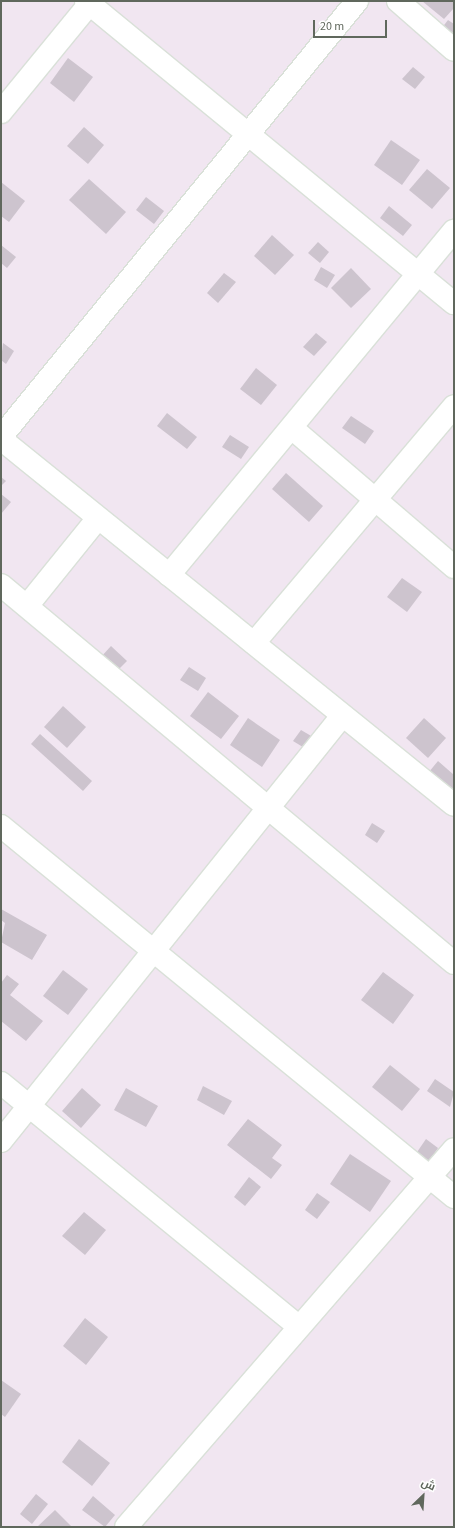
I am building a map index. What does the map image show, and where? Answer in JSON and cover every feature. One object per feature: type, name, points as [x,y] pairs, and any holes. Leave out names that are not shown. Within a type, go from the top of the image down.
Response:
[{"type":"street","points":[[357,1],[1,438],[342,716],[454,805]]},
{"type":"street","points":[[398,1],[454,50]]},
{"type":"street","points":[[1,112],[90,2],[251,133],[454,303]]},
{"type":"street","points":[[169,575],[293,429],[454,231]]},
{"type":"street","points":[[254,643],[454,406]]},
{"type":"street","points":[[293,429],[454,567]]},
{"type":"street","points":[[27,606],[98,518]]},
{"type":"street","points":[[1,585],[268,806],[454,963]]},
{"type":"street","points":[[1,1141],[155,951],[268,806],[342,716]]},
{"type":"street","points":[[1,826],[454,1197]]},
{"type":"street","points":[[1,1082],[28,1107],[299,1327]]},
{"type":"street","points":[[126,1527],[454,1150]]},
{"type":"building","points":[[422,1],[454,1],[454,8],[444,19]]},
{"type":"building","points":[[448,20],[454,24],[454,39],[441,29]]},
{"type":"building","points":[[68,58],[93,77],[74,102],[50,83]]},
{"type":"building","points":[[413,67],[425,77],[415,89],[402,79]]},
{"type":"building","points":[[84,127],[104,145],[88,164],[67,146]]},
{"type":"building","points":[[391,140],[420,160],[402,185],[374,165]]},
{"type":"building","points":[[427,169],[450,188],[432,209],[409,190]]},
{"type":"building","points":[[89,179],[126,212],[106,234],[69,200]]},
{"type":"building","points":[[1,182],[25,201],[9,222],[1,216]]},
{"type":"building","points":[[146,197],[164,211],[154,224],[136,210]]},
{"type":"building","points":[[389,206],[412,225],[403,236],[380,218]]},
{"type":"building","points":[[272,235],[294,255],[275,275],[254,256]]},
{"type":"building","points":[[318,242],[329,252],[320,263],[308,253]]},
{"type":"building","points":[[1,245],[16,257],[7,268],[1,263]]},
{"type":"building","points":[[321,267],[335,275],[327,288],[314,280]]},
{"type":"building","points":[[351,268],[371,289],[351,308],[331,288]]},
{"type":"building","points":[[224,273],[236,282],[218,303],[207,293]]},
{"type":"building","points":[[316,333],[327,342],[314,356],[303,347]]},
{"type":"building","points":[[3,343],[14,351],[6,364],[1,360]]},
{"type":"building","points":[[256,368],[277,385],[261,405],[240,389]]},
{"type":"building","points":[[167,413],[197,437],[187,449],[157,426]]},
{"type":"building","points":[[351,416],[374,431],[365,444],[342,428]]},
{"type":"building","points":[[230,435],[249,447],[241,459],[222,447]]},
{"type":"building","points":[[286,473],[323,506],[309,522],[272,489]]},
{"type":"building","points":[[1,477],[6,481],[1,486]]},
{"type":"building","points":[[1,494],[11,502],[1,514]]},
{"type":"building","points":[[402,578],[422,592],[407,612],[387,597]]},
{"type":"building","points":[[111,646],[127,661],[117,671],[101,657]]},
{"type":"building","points":[[189,667],[206,678],[198,691],[180,680]]},
{"type":"building","points":[[208,692],[239,716],[221,739],[190,716]]},
{"type":"building","points":[[63,706],[86,727],[67,748],[44,727]]},
{"type":"building","points":[[248,718],[280,740],[262,767],[230,745]]},
{"type":"building","points":[[424,718],[446,738],[428,758],[406,738]]},
{"type":"building","points":[[301,730],[318,740],[311,752],[293,741]]},
{"type":"building","points":[[40,734],[92,781],[83,791],[31,744]]},
{"type":"building","points":[[438,761],[454,775],[454,791],[448,798],[424,778]]},
{"type":"building","points":[[372,823],[385,831],[377,843],[365,835]]},
{"type":"building","points":[[1,909],[47,935],[32,960],[1,942],[5,923],[1,920]]},
{"type":"building","points":[[63,970],[88,989],[68,1015],[43,996]]},
{"type":"building","points":[[383,972],[414,995],[393,1024],[361,1000]]},
{"type":"building","points":[[7,975],[19,984],[10,995],[43,1021],[26,1041],[1,1021],[1,983]]},
{"type":"building","points":[[390,1065],[420,1089],[402,1111],[372,1087]]},
{"type":"building","points":[[435,1079],[454,1092],[450,1107],[427,1091]]},
{"type":"building","points":[[203,1086],[232,1101],[224,1115],[197,1100]]},
{"type":"building","points":[[82,1088],[101,1105],[81,1128],[62,1111]]},
{"type":"building","points":[[126,1088],[158,1106],[146,1127],[114,1110]]},
{"type":"building","points":[[248,1119],[282,1145],[272,1158],[282,1165],[271,1179],[227,1145]]},
{"type":"building","points":[[426,1139],[438,1148],[426,1166],[413,1158]]},
{"type":"building","points":[[350,1154],[391,1181],[370,1212],[330,1184]]},
{"type":"building","points":[[249,1177],[261,1187],[245,1206],[234,1197]]},
{"type":"building","points":[[317,1193],[330,1202],[317,1219],[305,1210]]},
{"type":"building","points":[[84,1212],[106,1230],[85,1255],[62,1236]]},
{"type":"building","points":[[85,1318],[108,1337],[86,1365],[63,1346]]},
{"type":"building","points":[[1,1380],[21,1394],[5,1417],[1,1414]]},
{"type":"building","points":[[79,1439],[110,1463],[92,1486],[62,1462]]},
{"type":"building","points":[[36,1494],[48,1504],[32,1524],[20,1514]]},
{"type":"building","points":[[93,1496],[115,1515],[105,1527],[82,1510]]},
{"type":"building","points":[[55,1510],[72,1527],[37,1527]]}]
